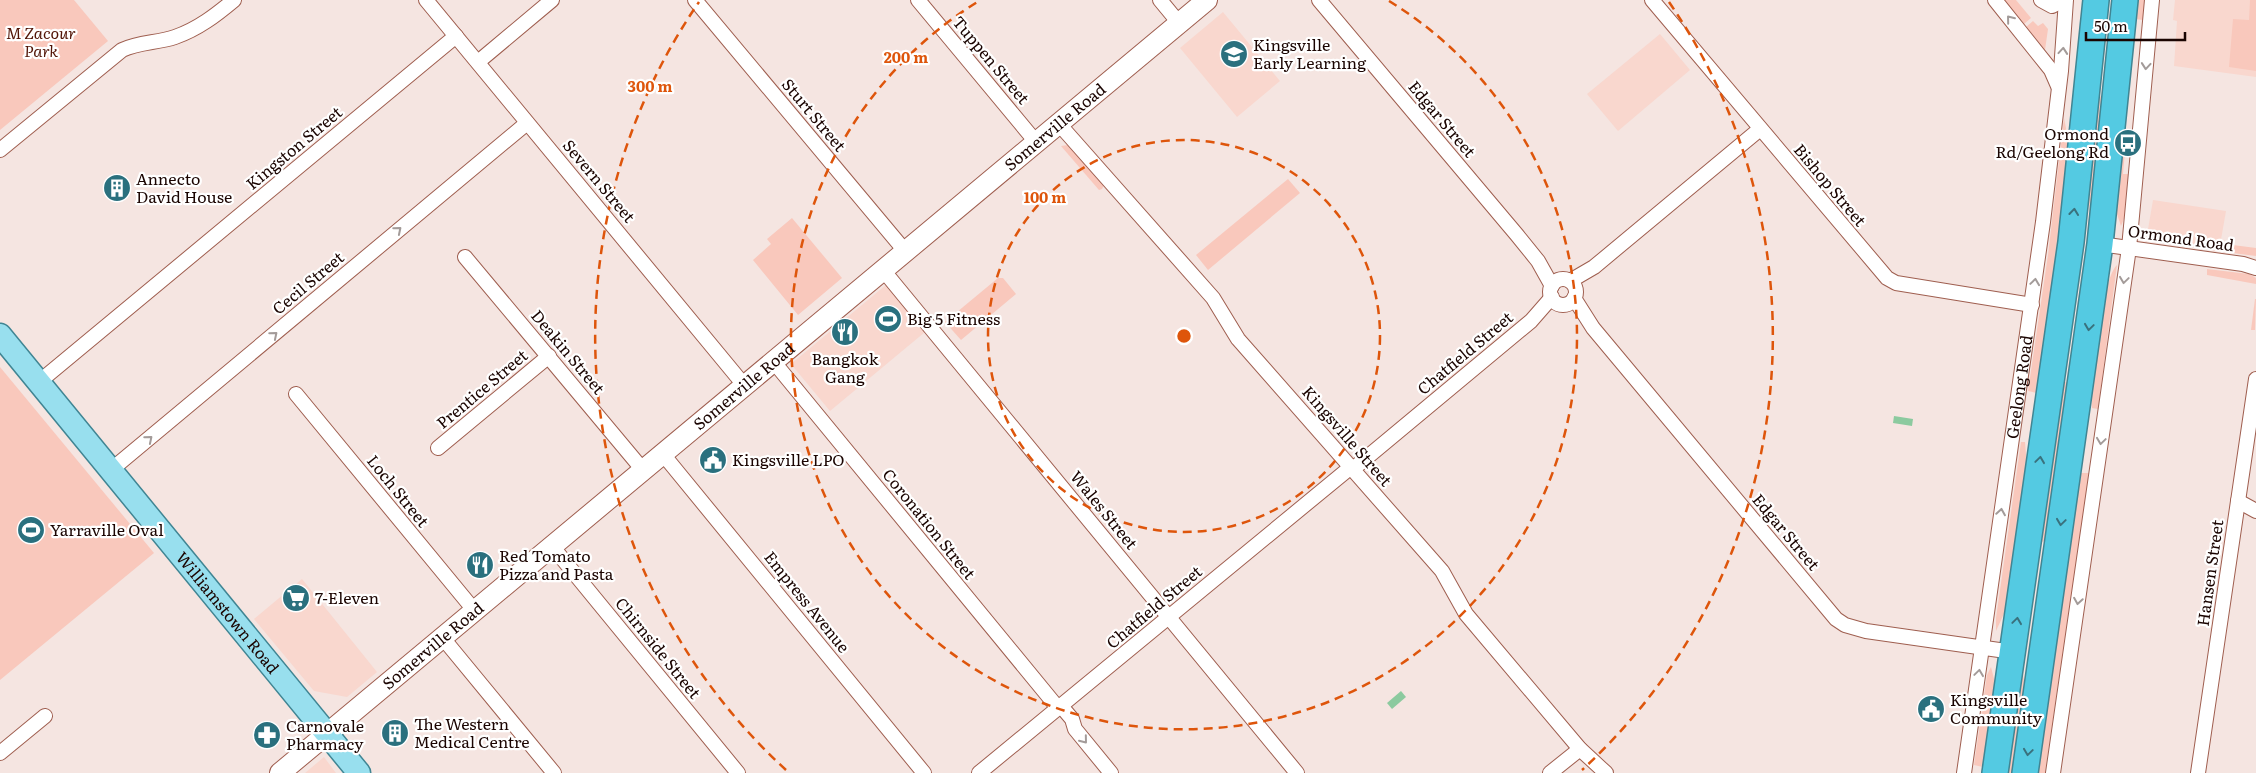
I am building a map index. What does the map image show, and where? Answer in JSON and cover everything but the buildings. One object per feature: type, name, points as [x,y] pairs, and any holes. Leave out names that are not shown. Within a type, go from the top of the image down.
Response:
[{"type":"highway","name":"Geelong Road","points":[[1995,773],[2071,242],[2096,0]]},
{"type":"highway","points":[[2025,773],[2100,244],[2125,0]]},
{"type":"highway","points":[[2071,242],[2100,244]]},
{"type":"highway","points":[[2013,652],[2043,656]]},
{"type":"main road","name":"Somerville Road","points":[[280,773],[1207,0]]},
{"type":"main road","name":"Williamstown Road","points":[[0,335],[359,773]]},
{"type":"street","points":[[0,150],[122,50],[136,44],[160,41],[192,30],[210,20],[234,0]]},
{"type":"street","name":"Severn Street","points":[[426,0],[744,385]]},
{"type":"street","points":[[478,62],[552,0]]},
{"type":"street","name":"Sturt Street","points":[[695,0],[906,251]]},
{"type":"street","name":"Tuppen Street","points":[[918,0],[1036,142]]},
{"type":"street","points":[[1160,0],[1179,23]]},
{"type":"street","name":"Edgar Street","points":[[1319,0],[1836,619],[1846,625],[1866,631],[2013,652]]},
{"type":"street","name":"Bishop Street","points":[[1652,0],[1887,278],[1896,283],[2032,305]]},
{"type":"street","points":[[1995,0],[2051,70],[2058,86]]},
{"type":"street","points":[[2041,0],[2052,6],[2065,0]]},
{"type":"street","name":"Geelong Road","points":[[1964,773],[2032,305],[2058,86],[2065,0]]},
{"type":"street","points":[[2053,773],[2129,248],[2152,0]]},
{"type":"street","name":"Kingston Street","points":[[38,382],[456,36]]},
{"type":"street","name":"Cecil Street","points":[[112,470],[527,123]]},
{"type":"street","name":"Kingsville Street","points":[[1059,124],[1213,298],[1235,336],[1442,571],[1463,610],[1580,748],[1606,773]]},
{"type":"street","name":"Chatfield Street","points":[[979,773],[1352,468],[1760,129]]},
{"type":"street","name":"Ormond Road","points":[[2100,244],[2243,264],[2256,268]]},
{"type":"street","name":"Deakin Street","points":[[465,257],[643,470]]},
{"type":"street","name":"Wales Street","points":[[883,270],[1297,773]]},
{"type":"street","name":"Prentice Street","points":[[438,448],[549,356]]},
{"type":"street","name":"Coronation Street","points":[[773,361],[1059,707],[1072,718],[1075,729],[1111,773]]},
{"type":"street","name":"Hansen Street","points":[[2198,773],[2256,379]]},
{"type":"street","name":"Loch Street","points":[[296,394],[474,610]]},
{"type":"street","name":"Empress Avenue","points":[[662,453],[924,773]]},
{"type":"street","points":[[2238,501],[2256,511]]},
{"type":"street","name":"Chirnside Street","points":[[552,546],[738,773]]},
{"type":"street","points":[[442,637],[554,773]]},
{"type":"street","points":[[0,753],[45,716]]},
{"type":"street","points":[[1550,773],[1580,748]]},
{"type":"shaded area","points":[[2175,0],[2256,0],[2256,77],[2174,66],[2177,21],[2173,20]]},
{"type":"shaded area","points":[[1223,12],[1280,81],[1237,117],[1180,48]]},
{"type":"shaded area","points":[[1660,34],[1690,70],[1618,131],[1587,94]]},
{"type":"shaded area","points":[[2153,200],[2226,211],[2219,251],[2146,241]]},
{"type":"shaded area","points":[[886,285],[925,332],[830,411],[791,364]]},
{"type":"shaded area","points":[[1894,416],[1913,419],[1912,426],[1893,423]]},
{"type":"shaded area","name":"7-Eleven","points":[[302,579],[377,672],[347,697],[314,691],[254,619]]},
{"type":"shaded area","points":[[1401,691],[1406,697],[1392,709],[1387,703]]},
{"type":"shaded area","points":[[324,757],[336,773],[305,773]]},
{"type":"green space","name":"M Zacour Park","points":[[0,0],[74,0],[108,41],[0,130]]},
{"type":"green space","points":[[2004,0],[2016,0],[2031,18],[2024,24]]},
{"type":"green space","points":[[2136,0],[2145,0],[2143,20],[2135,19]]},
{"type":"green space","points":[[2250,0],[2256,0],[2256,71],[2229,67],[2233,19],[2249,20]]},
{"type":"green space","points":[[2033,21],[2038,26],[2043,23],[2048,29],[2045,50],[2026,27]]},
{"type":"green space","points":[[2102,96],[2105,99],[2090,222],[2088,190],[2097,98]]},
{"type":"green space","points":[[2064,118],[2070,149],[2037,393],[2028,391],[2048,255]]},
{"type":"green space","points":[[1068,145],[1104,185],[1102,189],[1099,190],[1061,146]]},
{"type":"green space","points":[[2122,151],[2125,151],[2123,174],[2129,174],[2125,216],[2121,226],[2116,211]]},
{"type":"green space","points":[[1288,179],[1300,193],[1208,270],[1196,255]]},
{"type":"green space","points":[[792,218],[842,278],[798,315],[753,260],[771,244],[767,239]]},
{"type":"green space","points":[[2225,244],[2256,248],[2256,256],[2225,252]]},
{"type":"green space","points":[[2117,265],[2098,409],[2092,408],[2091,394],[2097,346],[2107,288]]},
{"type":"green space","points":[[2207,269],[2249,274],[2256,278],[2256,284],[2207,275]]},
{"type":"green space","points":[[998,278],[1003,278],[1016,294],[961,340],[945,322]]},
{"type":"green space","points":[[2255,299],[2255,330],[2251,330]]},
{"type":"green space","points":[[0,367],[154,553],[0,680]]},
{"type":"green space","points":[[2065,382],[2070,383],[2051,513],[2044,541],[2042,542],[2056,420]]},
{"type":"green space","points":[[2021,442],[2025,442],[2027,467],[2007,607],[1996,631],[1996,618]]},
{"type":"green space","points":[[2081,473],[2089,473],[2045,773],[2036,773]]},
{"type":"green space","points":[[1991,667],[1995,683],[1983,767],[1974,765],[1987,675]]},
{"type":"green space","points":[[2022,672],[2024,680],[2023,706],[2013,773],[2005,773]]},
{"type":"place","name":"Kingsville Early Learning","points":[[1234,54]]},
{"type":"place","name":"Ormond Rd/Geelong Rd","points":[[2128,143]]},
{"type":"place","name":"Annecto David House","points":[[117,188]]},
{"type":"place","name":"Big 5 Fitness","points":[[888,319]]},
{"type":"place","name":"Bangkok Gang","points":[[845,332]]},
{"type":"place","name":"Kingsville LPO","points":[[713,460]]},
{"type":"place","name":"Yarraville Oval","points":[[31,530]]},
{"type":"place","name":"Red Tomato Pizza and Pasta","points":[[480,565]]},
{"type":"place","name":"7-Eleven","points":[[296,598]]},
{"type":"place","name":"Kingsville Community","points":[[1931,709]]},
{"type":"place","name":"The Western Medical Centre","points":[[395,733]]},
{"type":"place","name":"Carnovale Pharmacy","points":[[267,735]]}]
